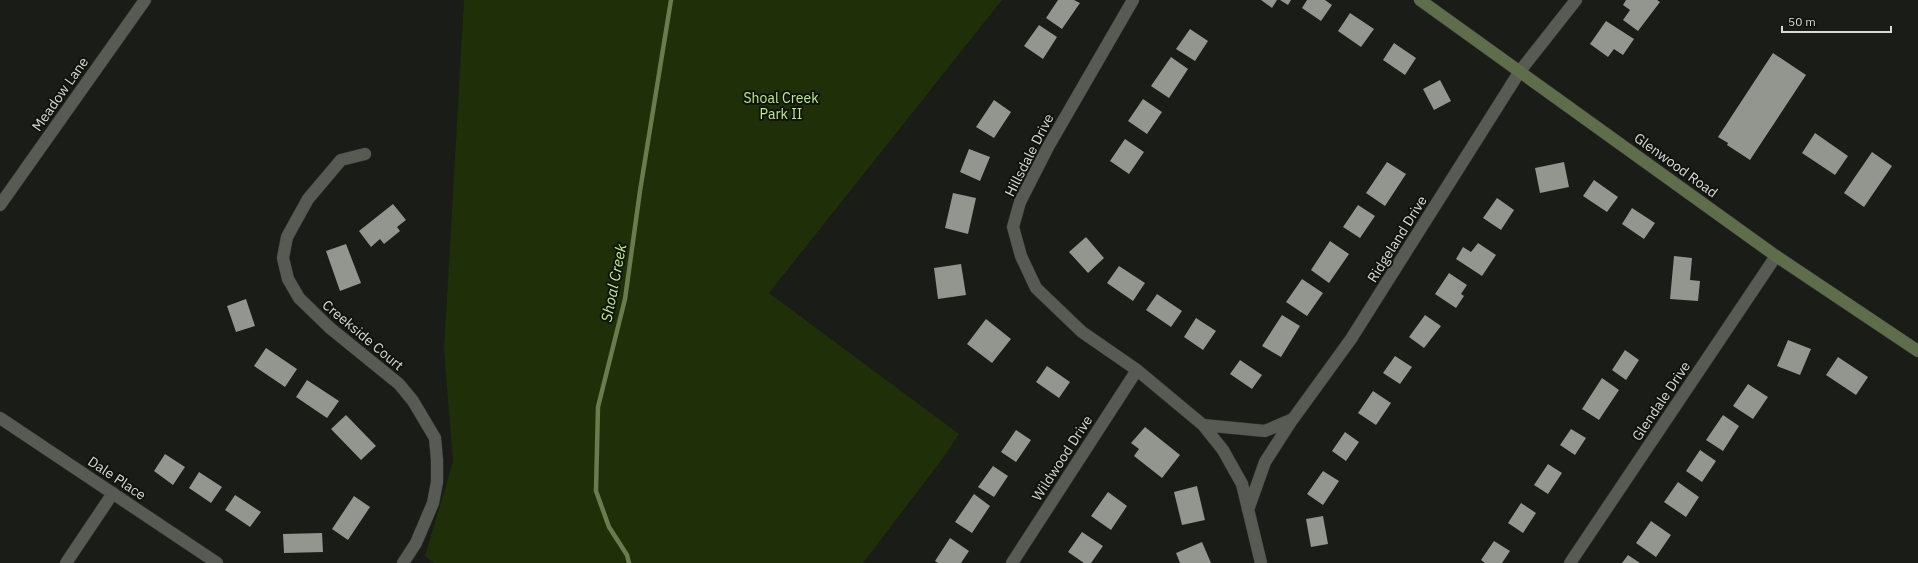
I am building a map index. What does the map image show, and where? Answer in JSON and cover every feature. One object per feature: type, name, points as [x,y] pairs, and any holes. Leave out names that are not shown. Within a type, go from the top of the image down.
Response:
[{"type":"main road","name":"Glenwood Road","points":[[1420,0],[1776,256],[1918,351]]},
{"type":"street","name":"Meadow Lane","points":[[0,205],[145,0]]},
{"type":"street","name":"Hillsdale Drive","points":[[1133,0],[1048,147],[1020,202],[1013,227],[1021,256],[1036,288],[1082,332],[1137,370],[1203,425]]},
{"type":"street","name":"Ridgeland Drive","points":[[1248,510],[1265,462],[1293,419],[1351,339],[1520,71],[1576,0]]},
{"type":"street","name":"Creekside Court","points":[[365,154],[341,160],[308,199],[287,237],[284,258],[288,279],[299,298],[330,328],[399,384],[413,401],[435,438],[437,482],[433,503],[416,543],[403,563]]},
{"type":"street","name":"Glendale Drive","points":[[1570,563],[1776,256]]},
{"type":"street","name":"Wildwood Drive","points":[[1012,563],[1137,370]]},
{"type":"street","name":"Dale Place","points":[[0,418],[217,563]]},
{"type":"street","points":[[1203,425],[1265,431],[1293,419]]},
{"type":"street","points":[[1203,425],[1223,450],[1242,484],[1261,563]]},
{"type":"street","points":[[66,563],[113,493]]},
{"type":"green space","name":"Shoal Creek Park II","points":[[464,0],[1002,0],[769,293],[959,434],[940,462],[863,563],[434,563],[425,556],[453,462],[444,350]]},
{"type":"building","points":[[1058,0],[1074,0],[1080,3],[1062,29],[1046,18]]},
{"type":"building","points":[[1261,0],[1277,0],[1272,8]]},
{"type":"building","points":[[1280,0],[1291,0],[1288,5]]},
{"type":"building","points":[[1307,0],[1325,0],[1332,5],[1321,21],[1302,8]]},
{"type":"building","points":[[1626,0],[1657,0],[1660,2],[1638,31],[1623,20],[1630,10],[1623,5]]},
{"type":"building","points":[[1350,13],[1374,29],[1361,47],[1338,31]]},
{"type":"building","points":[[1606,21],[1634,39],[1623,55],[1614,49],[1608,57],[1590,44]]},
{"type":"building","points":[[1039,25],[1057,37],[1043,59],[1024,46]]},
{"type":"building","points":[[1190,29],[1208,41],[1195,61],[1176,49]]},
{"type":"building","points":[[1394,43],[1416,58],[1405,75],[1383,60]]},
{"type":"building","points":[[1773,53],[1806,75],[1750,160],[1727,145],[1728,143],[1718,137]]},
{"type":"building","points":[[1171,57],[1188,69],[1169,98],[1151,86]]},
{"type":"building","points":[[1440,80],[1451,101],[1434,110],[1423,89]]},
{"type":"building","points":[[1143,99],[1162,112],[1147,134],[1128,121]]},
{"type":"building","points":[[994,100],[1011,112],[994,138],[976,127]]},
{"type":"building","points":[[1815,133],[1848,156],[1835,175],[1802,153]]},
{"type":"building","points":[[1125,139],[1144,152],[1129,174],[1110,161]]},
{"type":"building","points":[[969,149],[990,157],[980,181],[960,172]]},
{"type":"building","points":[[1872,152],[1892,166],[1864,207],[1844,193]]},
{"type":"building","points":[[1387,162],[1406,174],[1385,206],[1366,193]]},
{"type":"building","points":[[1564,162],[1569,187],[1540,193],[1535,168]]},
{"type":"building","points":[[1594,180],[1618,197],[1607,212],[1583,196]]},
{"type":"building","points":[[953,193],[976,198],[968,234],[945,228]]},
{"type":"building","points":[[1497,198],[1514,210],[1501,230],[1483,218]]},
{"type":"building","points":[[393,204],[406,220],[397,227],[400,231],[384,244],[380,239],[371,247],[359,231]]},
{"type":"building","points":[[1358,205],[1375,216],[1360,238],[1343,227]]},
{"type":"building","points":[[1632,208],[1655,223],[1644,239],[1622,224]]},
{"type":"building","points":[[1086,237],[1104,258],[1088,273],[1069,252]]},
{"type":"building","points":[[1330,241],[1349,254],[1329,283],[1311,270]]},
{"type":"building","points":[[1478,243],[1496,255],[1482,276],[1456,259],[1463,247],[1471,252]]},
{"type":"building","points":[[346,244],[361,283],[340,291],[326,251]]},
{"type":"building","points":[[1674,256],[1692,258],[1690,280],[1700,281],[1698,301],[1670,299]]},
{"type":"building","points":[[961,264],[966,295],[938,299],[934,268]]},
{"type":"building","points":[[1119,266],[1145,283],[1133,301],[1107,283]]},
{"type":"building","points":[[1449,273],[1467,285],[1461,294],[1464,296],[1456,308],[1435,294]]},
{"type":"building","points":[[1302,279],[1323,293],[1307,316],[1286,302]]},
{"type":"building","points":[[1157,294],[1182,311],[1171,327],[1146,310]]},
{"type":"building","points":[[246,299],[255,326],[236,332],[227,306]]},
{"type":"building","points":[[1282,315],[1300,326],[1281,357],[1262,346]]},
{"type":"building","points":[[1425,315],[1441,326],[1424,348],[1409,337]]},
{"type":"building","points":[[1196,318],[1216,331],[1203,350],[1184,337]]},
{"type":"building","points":[[986,319],[1011,339],[992,363],[967,344]]},
{"type":"building","points":[[1788,340],[1811,349],[1800,375],[1777,366]]},
{"type":"building","points":[[266,348],[297,369],[285,387],[254,366]]},
{"type":"building","points":[[1625,350],[1639,360],[1626,380],[1612,370]]},
{"type":"building","points":[[1395,356],[1412,367],[1400,384],[1383,373]]},
{"type":"building","points":[[1838,357],[1868,377],[1856,395],[1826,375]]},
{"type":"building","points":[[1240,360],[1262,375],[1252,389],[1230,374]]},
{"type":"building","points":[[1047,366],[1070,382],[1059,398],[1036,382]]},
{"type":"building","points":[[1602,378],[1619,390],[1599,420],[1582,409]]},
{"type":"building","points":[[307,380],[339,401],[327,418],[296,397]]},
{"type":"building","points":[[1748,384],[1768,397],[1753,419],[1733,406]]},
{"type":"building","points":[[1373,391],[1391,403],[1376,425],[1358,413]]},
{"type":"building","points":[[346,415],[376,446],[361,460],[331,429]]},
{"type":"building","points":[[1723,415],[1739,426],[1723,451],[1706,440]]},
{"type":"building","points":[[1145,427],[1180,455],[1162,478],[1134,456],[1139,449],[1131,443]]},
{"type":"building","points":[[1571,429],[1586,438],[1575,455],[1560,445]]},
{"type":"building","points":[[1016,430],[1031,440],[1016,462],[1001,452]]},
{"type":"building","points":[[1345,432],[1359,442],[1346,461],[1332,451]]},
{"type":"building","points":[[1700,450],[1716,461],[1702,482],[1686,471]]},
{"type":"building","points":[[165,454],[185,467],[173,485],[154,471]]},
{"type":"building","points":[[1548,464],[1562,473],[1548,494],[1534,485]]},
{"type":"building","points":[[993,466],[1008,476],[994,497],[978,487]]},
{"type":"building","points":[[1323,471],[1339,481],[1323,505],[1307,494]]},
{"type":"building","points":[[199,472],[222,487],[211,503],[189,488]]},
{"type":"building","points":[[1678,482],[1699,497],[1686,517],[1664,502]]},
{"type":"building","points":[[1197,486],[1205,520],[1182,525],[1174,492]]},
{"type":"building","points":[[1108,492],[1127,506],[1111,530],[1091,516]]},
{"type":"building","points":[[974,494],[990,506],[972,533],[955,522]]},
{"type":"building","points":[[235,495],[261,512],[250,527],[225,510]]},
{"type":"building","points":[[354,496],[370,507],[348,540],[332,529]]},
{"type":"building","points":[[1521,503],[1536,513],[1523,533],[1508,523]]},
{"type":"building","points":[[1323,516],[1328,544],[1311,547],[1306,519]]},
{"type":"building","points":[[1651,521],[1671,535],[1656,557],[1636,543]]},
{"type":"building","points":[[1082,532],[1103,546],[1091,563],[1084,563],[1068,552]]},
{"type":"building","points":[[322,533],[323,552],[284,553],[283,534]]},
{"type":"building","points":[[950,538],[969,551],[961,563],[938,563],[935,561]]},
{"type":"building","points":[[1494,541],[1510,551],[1502,563],[1485,563],[1481,560]]},
{"type":"building","points":[[1202,542],[1211,563],[1180,563],[1176,553]]},
{"type":"building","points":[[1628,555],[1640,563],[1622,563]]},
{"type":"waterway","name":"Shoal Creek","points":[[629,563],[627,555],[609,527],[596,491],[598,407],[625,299],[640,191],[671,0]]}]
